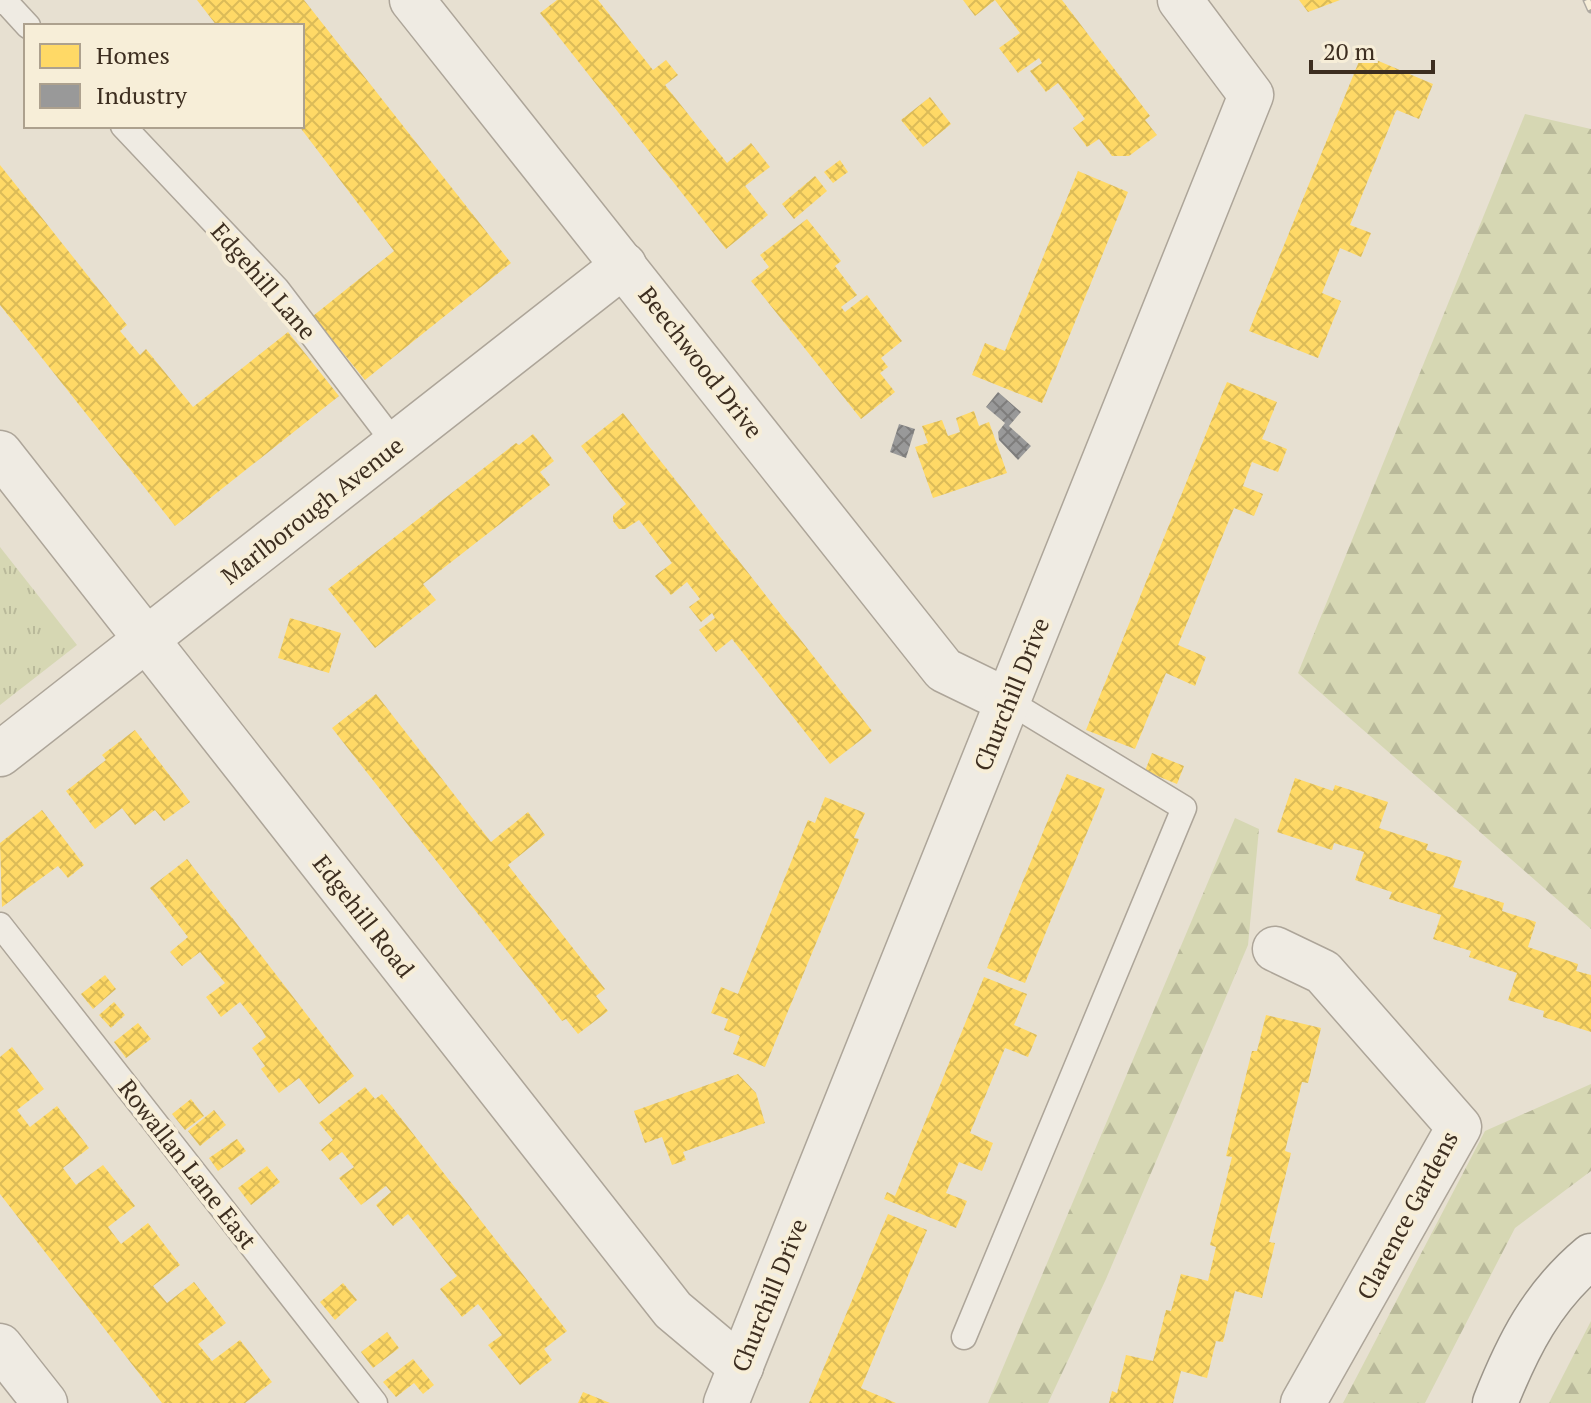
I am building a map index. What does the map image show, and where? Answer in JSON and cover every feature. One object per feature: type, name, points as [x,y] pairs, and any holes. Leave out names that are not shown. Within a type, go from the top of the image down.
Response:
[{"type":"street","name":"Beechwood Drive","points":[[412,0],[944,670],[1008,701]]},
{"type":"street","name":"Churchill Drive","points":[[733,1385],[1251,95],[1180,0]]},
{"type":"street","name":"Marlborough Avenue","points":[[0,754],[624,265]]},
{"type":"street","name":"Edgehill Road","points":[[0,453],[733,1385]]},
{"type":"street","name":"Clarence Gardens","points":[[1275,949],[1323,972],[1459,1127],[1303,1403]]},
{"type":"street","points":[[1495,1403],[1533,1319],[1560,1285],[1591,1256]]},
{"type":"street","points":[[0,1346],[45,1403]]},
{"type":"lane","points":[[4,0],[26,24]]},
{"type":"lane","name":"Edgehill Lane","points":[[125,128],[277,289],[396,445]]},
{"type":"lane","points":[[964,1337],[1184,808],[1008,701]]},
{"type":"lane","name":"Rowallan Lane East","points":[[0,925],[375,1403]]},
{"type":"green space","points":[[1525,114],[1591,129],[1591,929],[1298,673]]},
{"type":"green space","points":[[0,547],[77,645],[0,705]]},
{"type":"green space","points":[[1235,818],[1259,829],[1248,945],[1106,1279],[1048,1403],[988,1403]]},
{"type":"green space","points":[[1591,1084],[1591,1171],[1515,1228],[1425,1403],[1343,1403],[1485,1131]]},
{"type":"green space","points":[[1591,1321],[1591,1403],[1549,1403]]},
{"type":"building: Homes","points":[[197,0],[304,0],[511,263],[365,380],[313,316],[394,251],[301,128],[304,128],[304,24],[215,24]]},
{"type":"building: Homes","points":[[557,0],[598,0],[653,70],[666,60],[678,75],[665,85],[727,163],[751,143],[770,167],[745,186],[768,215],[726,249],[540,13]]},
{"type":"building: Homes","points":[[963,0],[995,0],[975,16]]},
{"type":"building: Homes","points":[[995,0],[1062,0],[1150,116],[1145,120],[1157,135],[1129,156],[1112,156],[1099,139],[1087,147],[1073,128],[1085,119],[1058,83],[1046,92],[1030,71],[1042,63],[1039,58],[1018,73],[999,48],[1020,33]]},
{"type":"building: Homes","points":[[1299,0],[1340,0],[1308,12]]},
{"type":"building: Homes","points":[[1362,54],[1433,84],[1419,119],[1397,110],[1395,113],[1350,225],[1371,233],[1361,257],[1340,248],[1322,293],[1341,301],[1318,358],[1249,331]]},
{"type":"building: Homes","points":[[930,97],[951,124],[923,147],[901,120]]},
{"type":"building: Homes","points":[[840,160],[848,172],[833,183],[824,172]]},
{"type":"building: Homes","points":[[0,165],[127,325],[120,331],[140,355],[146,349],[193,407],[288,332],[339,396],[175,526],[0,305]]},
{"type":"building: Homes","points":[[1078,171],[1128,192],[1042,403],[972,375],[985,343],[1005,351]]},
{"type":"building: Homes","points":[[815,176],[827,191],[794,219],[782,204]]},
{"type":"building: Homes","points":[[807,219],[841,261],[835,266],[857,295],[841,307],[845,312],[867,295],[902,341],[881,358],[888,367],[880,373],[895,392],[861,419],[751,281],[769,267],[760,255]]},
{"type":"building: Homes","points":[[1227,382],[1277,402],[1262,439],[1287,449],[1278,472],[1252,462],[1243,486],[1263,494],[1254,516],[1234,508],[1178,645],[1206,657],[1195,686],[1166,673],[1135,749],[1086,730]]},
{"type":"building: Homes","points":[[974,411],[979,426],[989,422],[1007,473],[933,498],[915,447],[928,443],[922,426],[942,420],[948,436],[960,432],[956,418]]},
{"type":"building: Homes","points":[[623,413],[872,731],[830,764],[732,639],[716,652],[699,630],[715,618],[712,613],[701,622],[689,607],[700,599],[687,582],[671,595],[655,576],[672,563],[639,520],[625,529],[619,529],[613,521],[613,515],[626,504],[581,446]]},
{"type":"building: Homes","points":[[533,434],[554,461],[540,472],[550,485],[423,584],[436,600],[375,648],[328,589],[516,443],[519,445]]},
{"type":"building: Homes","points":[[290,618],[341,633],[329,673],[278,658]]},
{"type":"building: Homes","points":[[376,694],[491,842],[528,812],[545,835],[508,865],[605,989],[596,996],[608,1011],[578,1034],[566,1019],[562,1021],[332,728]]},
{"type":"building: Homes","points":[[135,730],[190,802],[164,821],[155,810],[135,825],[122,808],[95,829],[66,791],[106,760],[102,755]]},
{"type":"building: Homes","points":[[1152,753],[1184,766],[1177,784],[1145,771]]},
{"type":"building: Homes","points":[[1067,774],[1105,789],[1025,983],[987,968]]},
{"type":"building: Homes","points":[[1295,778],[1333,791],[1335,785],[1388,802],[1379,828],[1428,844],[1426,850],[1462,861],[1453,887],[1504,903],[1502,911],[1536,922],[1528,947],[1578,964],[1576,971],[1591,975],[1591,1032],[1543,1017],[1544,1011],[1508,1000],[1517,973],[1469,957],[1471,951],[1433,939],[1441,915],[1389,899],[1392,892],[1355,880],[1364,852],[1334,843],[1332,850],[1277,832]]},
{"type":"building: Homes","points":[[825,797],[865,813],[854,838],[859,839],[765,1067],[733,1054],[740,1036],[724,1030],[728,1019],[711,1013],[721,987],[738,994],[808,820],[815,823]]},
{"type":"building: Homes","points":[[42,810],[84,865],[68,878],[58,866],[2,907],[0,843]]},
{"type":"building: Homes","points":[[187,859],[354,1076],[319,1104],[299,1078],[279,1093],[261,1069],[265,1066],[252,1048],[266,1037],[262,1030],[240,1002],[221,1017],[206,997],[225,983],[200,952],[182,966],[170,952],[188,937],[150,888]]},
{"type":"building: Homes","points":[[105,975],[116,989],[93,1009],[81,994]]},
{"type":"building: Homes","points":[[984,977],[1027,994],[1014,1025],[1037,1035],[1028,1057],[1005,1048],[970,1133],[993,1143],[982,1171],[959,1162],[946,1193],[967,1201],[956,1228],[884,1199],[887,1192],[895,1196]]},
{"type":"building: Homes","points":[[114,1002],[125,1015],[111,1028],[99,1015]]},
{"type":"building: Homes","points":[[1266,1015],[1321,1028],[1308,1083],[1302,1082],[1285,1151],[1291,1153],[1269,1242],[1275,1243],[1262,1298],[1235,1291],[1223,1342],[1216,1341],[1207,1378],[1181,1371],[1173,1403],[1109,1403],[1112,1391],[1117,1393],[1126,1355],[1153,1361],[1166,1310],[1171,1311],[1181,1274],[1208,1281],[1216,1247],[1210,1245],[1232,1157],[1226,1156],[1252,1051],[1257,1051]]},
{"type":"building: Homes","points":[[138,1023],[151,1039],[126,1058],[114,1042]]},
{"type":"building: Homes","points":[[12,1047],[44,1089],[17,1110],[30,1127],[57,1106],[89,1148],[63,1168],[76,1185],[103,1165],[135,1206],[108,1227],[121,1244],[148,1223],[180,1265],[153,1286],[167,1303],[194,1282],[226,1323],[198,1344],[212,1361],[240,1340],[272,1382],[245,1403],[162,1403],[0,1194],[0,1057]]},
{"type":"building: Homes","points":[[738,1074],[756,1093],[765,1123],[683,1152],[686,1160],[672,1165],[662,1137],[645,1143],[634,1111]]},
{"type":"building: Homes","points":[[365,1087],[375,1099],[382,1094],[567,1331],[544,1349],[552,1360],[520,1385],[488,1345],[502,1335],[478,1304],[462,1317],[440,1289],[457,1276],[408,1214],[393,1226],[376,1205],[391,1192],[386,1186],[361,1205],[339,1178],[354,1167],[342,1152],[330,1161],[321,1150],[333,1140],[319,1123]]},
{"type":"building: Homes","points":[[191,1099],[204,1116],[185,1130],[172,1114]]},
{"type":"building: Homes","points":[[214,1110],[226,1125],[200,1146],[188,1131]]},
{"type":"building: Homes","points":[[237,1139],[246,1151],[218,1171],[209,1158]]},
{"type":"building: Homes","points":[[267,1166],[280,1182],[251,1205],[238,1188]]},
{"type":"building: Homes","points":[[888,1214],[927,1230],[861,1388],[896,1403],[809,1403]]},
{"type":"building: Homes","points":[[343,1283],[357,1300],[335,1320],[320,1302]]},
{"type":"building: Homes","points":[[387,1332],[399,1348],[373,1368],[361,1352]]},
{"type":"building: Homes","points":[[413,1359],[434,1385],[423,1394],[414,1383],[396,1397],[383,1382]]},
{"type":"building: Homes","points":[[583,1392],[610,1403],[578,1403]]},
{"type":"building: Industry","points":[[998,392],[1021,412],[1009,426],[1031,446],[1018,460],[999,440],[998,432],[1005,423],[986,407]]},
{"type":"building: Industry","points":[[899,424],[915,429],[906,458],[890,452]]},
{"type":"railway","points":[[1587,0],[1591,9]]}]
